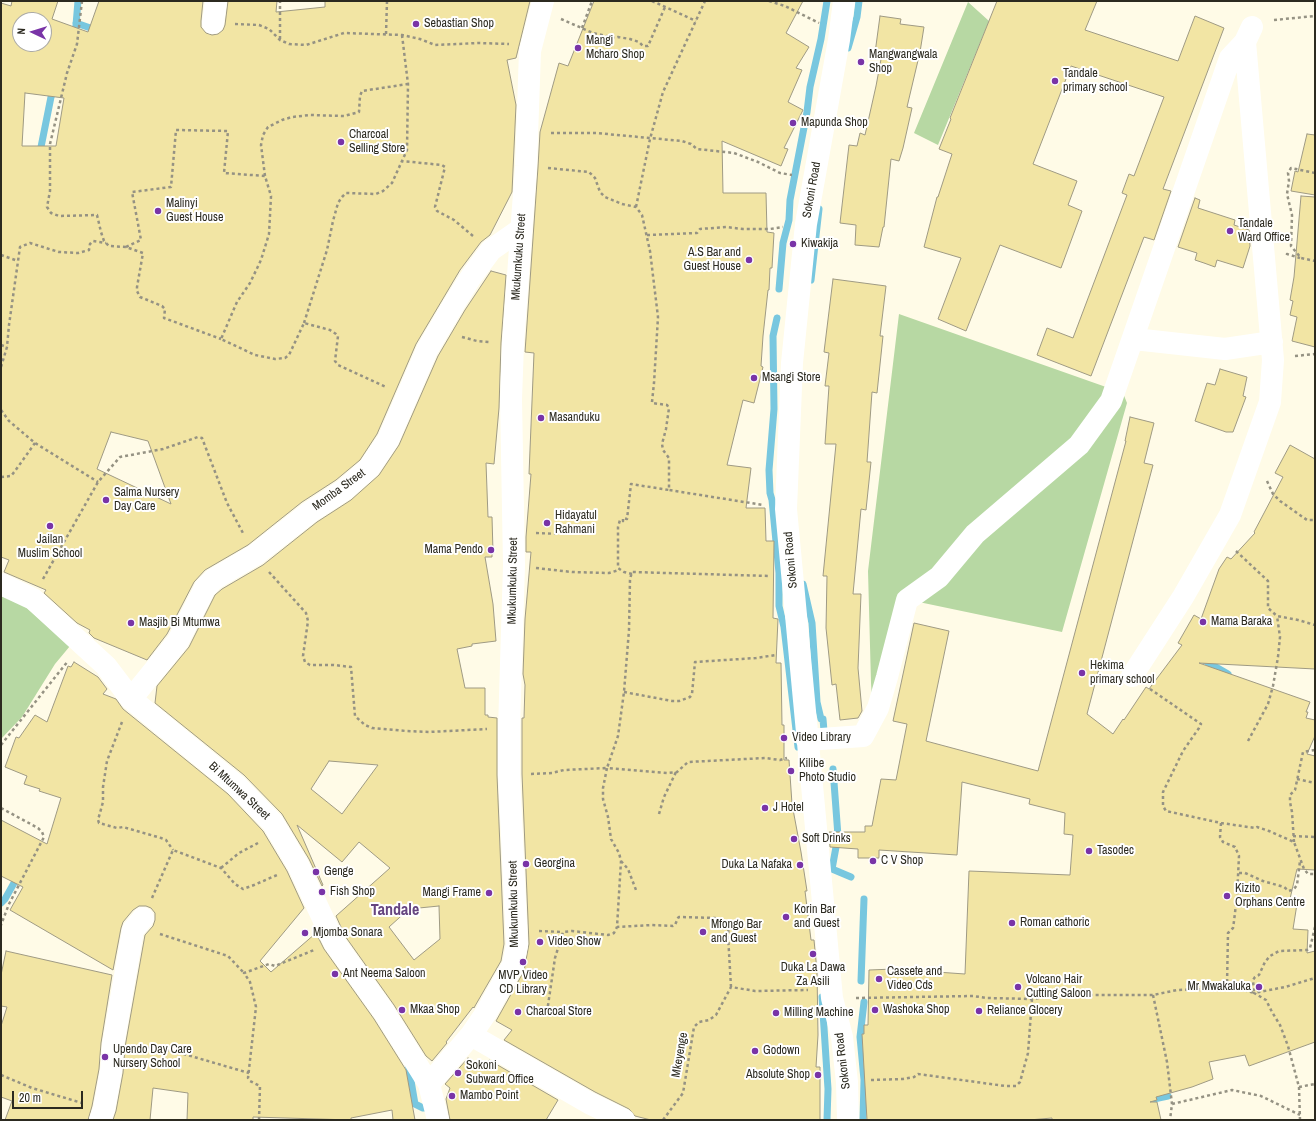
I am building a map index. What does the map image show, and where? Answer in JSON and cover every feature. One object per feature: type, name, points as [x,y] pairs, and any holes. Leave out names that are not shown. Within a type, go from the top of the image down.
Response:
[{"type":"street","points":[[213,24],[216,1]]},
{"type":"street","name":"Sokoni Road","points":[[844,1],[839,40],[806,224],[792,363],[786,509],[832,991],[842,1037],[847,1082],[848,1120]]},
{"type":"street","name":"Mkukumkuku Street","points":[[429,1084],[471,1035],[486,1014],[512,965],[517,945],[508,729],[514,565],[511,399],[513,344],[528,131],[530,51],[542,6]]},
{"type":"street","points":[[807,740],[863,736],[878,708],[907,600],[939,577],[975,534],[1079,445],[1111,401],[1134,339],[1230,58],[1256,30]]},
{"type":"street","points":[[1132,676],[1183,597],[1230,515],[1270,402],[1273,360],[1256,30]]},
{"type":"street","name":"Momba Street","points":[[131,699],[178,641],[205,588],[214,579],[255,555],[310,512],[344,490],[369,468],[388,440],[420,365],[471,277],[491,250],[521,229]]},
{"type":"street","points":[[1134,339],[1225,349],[1272,342]]},
{"type":"street","name":"Bi Mtumwa Street","points":[[1,584],[33,599],[106,666],[131,699],[236,785],[273,823],[298,865],[334,942],[384,1012],[429,1084],[438,1120]]},
{"type":"street","points":[[102,1114],[111,1071],[113,1045],[133,930],[143,918]]},
{"type":"street","points":[[471,1035],[589,1103],[624,1120]]},
{"type":"path","points":[[82,1],[77,44],[67,73],[50,144],[50,191],[48,207],[51,213],[59,216],[97,216],[104,241],[107,243]]},
{"type":"path","points":[[280,1],[280,40]]},
{"type":"path","points":[[386,34],[387,1]]},
{"type":"path","points":[[582,28],[592,1]]},
{"type":"path","points":[[652,1],[696,21]]},
{"type":"path","points":[[636,207],[650,139],[663,92],[706,1]]},
{"type":"path","points":[[769,1],[785,6],[823,26],[839,40]]},
{"type":"path","points":[[542,6],[593,33],[615,38],[630,39],[639,42],[643,46],[648,46],[665,7]]},
{"type":"path","points":[[1256,30],[1315,16]]},
{"type":"path","points":[[213,24],[259,26],[268,28],[280,40],[289,44],[306,45],[344,33],[386,34],[402,35],[420,39],[434,45],[479,43],[510,44],[530,51]]},
{"type":"path","points":[[1,367],[7,347],[20,247],[29,243],[68,253],[78,253],[88,250],[93,241],[107,243],[113,246],[126,247],[143,253],[136,287],[137,291],[140,297],[162,306],[165,309],[164,318],[221,339],[255,355],[275,359],[289,355],[304,323],[327,250],[338,203],[346,193],[376,194],[383,191],[392,183],[407,150],[408,84],[402,35]]},
{"type":"path","points":[[221,339],[237,302],[250,283],[261,260],[269,234],[271,196],[265,176],[261,145],[263,135],[268,127],[292,117],[310,115],[344,116],[359,112],[360,96],[362,91],[408,84]]},
{"type":"path","points":[[126,247],[141,240],[132,192],[172,187],[176,130],[228,131],[224,173],[265,176]]},
{"type":"path","points":[[528,131],[596,133],[682,141],[691,144],[697,150],[734,153],[758,162],[780,174],[814,178]]},
{"type":"path","points":[[402,161],[442,165],[445,167],[435,207],[437,210],[454,220],[470,235],[491,250]]},
{"type":"path","points":[[526,166],[589,172],[595,178],[600,192],[605,197],[622,204],[636,207],[642,215],[650,251],[658,317],[652,403],[667,405],[669,408],[662,444],[662,447],[670,462],[669,490]]},
{"type":"path","points":[[1315,173],[1291,168],[1288,173],[1289,181],[1287,194],[1292,215],[1290,246],[1301,258],[1315,261]]},
{"type":"path","points":[[647,235],[697,233],[700,229],[726,227],[743,229],[770,229],[806,224]]},
{"type":"path","points":[[1,255],[18,261]]},
{"type":"path","points":[[304,323],[330,330],[336,334],[338,340],[335,361],[338,365],[407,397]]},
{"type":"path","points":[[438,332],[477,341],[513,344]]},
{"type":"path","points":[[1,345],[7,347]]},
{"type":"path","points":[[1,410],[9,421],[34,443],[98,482]]},
{"type":"path","points":[[33,599],[98,482],[120,457],[163,449],[196,437],[201,437],[207,447],[227,503],[255,555],[262,565],[306,613],[308,621],[303,656],[305,662],[310,666],[334,665],[351,667],[355,716],[364,725],[372,728],[406,731],[508,729]]},
{"type":"path","points":[[1,477],[11,476],[15,472],[34,443]]},
{"type":"path","points":[[1250,459],[1266,476],[1273,494],[1280,501],[1307,520],[1315,520]]},
{"type":"path","points":[[619,570],[618,527],[620,520],[623,521],[623,518],[626,518],[631,484],[786,509]]},
{"type":"path","points":[[1218,537],[1230,545],[1268,581],[1268,608],[1277,616],[1315,625]]},
{"type":"path","points":[[514,565],[572,572],[609,573],[619,570],[632,574],[632,572],[792,577]]},
{"type":"path","points":[[548,1012],[555,958],[562,932],[572,931],[608,935],[614,933],[617,927],[621,861],[619,853],[611,839],[608,817],[603,799],[603,788],[607,768],[618,736],[624,692],[629,630],[630,579],[632,574]]},
{"type":"path","points":[[1248,741],[1268,704],[1273,686],[1280,637],[1277,616]]},
{"type":"path","points":[[1,745],[82,643]]},
{"type":"path","points":[[624,692],[679,701],[690,697],[692,694],[695,662],[756,658],[799,651]]},
{"type":"path","points":[[1132,676],[1201,724],[1198,731],[1183,751],[1163,792],[1163,806],[1166,811],[1221,823],[1255,828],[1257,827],[1294,842]]},
{"type":"path","points":[[131,699],[107,761],[103,786],[103,802],[98,820],[99,822],[117,828],[123,827],[162,838],[166,840],[173,850],[221,868],[235,884],[243,888],[254,885],[298,865]]},
{"type":"path","points":[[660,814],[664,797],[677,772],[688,762],[766,758],[780,760],[791,758],[799,755],[807,740]]},
{"type":"path","points":[[1315,750],[1303,752],[1295,790],[1290,795],[1294,842],[1304,869],[1308,874],[1315,874]]},
{"type":"path","points":[[509,774],[552,773],[564,770],[607,768],[659,773],[677,772]]},
{"type":"path","points":[[1297,779],[1315,783]]},
{"type":"path","points":[[1,808],[38,828],[44,837],[9,904],[1,925]]},
{"type":"path","points":[[1221,823],[1220,837],[1223,842],[1235,847],[1239,856],[1239,873],[1233,927],[1228,933],[1227,985]]},
{"type":"path","points":[[221,868],[239,853],[269,836],[279,834]]},
{"type":"path","points":[[1293,836],[1315,837]]},
{"type":"path","points":[[173,850],[143,918],[158,934],[228,956],[244,973],[250,982],[256,1007],[249,1080],[260,1086],[259,1120]]},
{"type":"path","points":[[1239,873],[1245,873],[1263,881],[1284,887],[1289,891],[1298,885],[1300,859]]},
{"type":"path","points":[[621,861],[628,869],[636,890]]},
{"type":"path","points":[[617,927],[652,925],[673,926],[680,917],[715,918],[729,922],[728,936],[731,986],[755,990],[822,989],[846,996],[863,998],[973,996],[987,998],[1032,999],[1095,995],[1153,995],[1177,990],[1207,989],[1227,985],[1254,993],[1266,1000],[1280,1024],[1300,1087],[1300,1120]]},
{"type":"path","points":[[1254,993],[1253,980],[1259,975],[1265,962],[1270,956],[1279,951],[1307,950],[1310,948],[1315,927]]},
{"type":"path","points":[[244,973],[269,964],[275,966],[334,942]]},
{"type":"path","points":[[1254,993],[1285,987],[1315,978]]},
{"type":"path","name":"Mkeyenge","points":[[663,1120],[683,1094],[694,1027],[699,1022],[708,1020],[716,1015],[731,986]]},
{"type":"path","points":[[1153,995],[1167,1062],[1172,1104],[1170,1120]]},
{"type":"path","points":[[847,1082],[903,1079],[914,1077],[918,1074],[1005,1086],[1016,1086],[1020,1082],[1028,1053],[1032,999]]},
{"type":"path","points":[[113,1045],[136,1046],[177,1052],[249,1073]]},
{"type":"path","points":[[1,1076],[102,1114]]},
{"type":"path","points":[[1300,1087],[1315,1084]]},
{"type":"path","points":[[1172,1104],[1232,1090],[1261,1096],[1300,1115]]},
{"type":"green space","points":[[968,2],[989,21],[938,145],[914,133]]},
{"type":"green space","points":[[899,314],[1123,393],[1127,403],[1062,632],[914,601],[874,731],[868,571]]},
{"type":"green space","points":[[1,596],[20,602],[70,646],[55,664],[22,717],[1,739]]},
{"type":"building","points":[[12,1],[58,1],[52,19],[88,32],[99,1],[203,1],[201,27],[206,33],[212,35],[218,34],[223,30],[228,1],[277,1],[276,12],[325,7],[325,1],[530,1],[516,58],[507,60],[516,105],[512,192],[490,235],[481,242],[460,270],[416,344],[377,434],[360,460],[336,480],[302,502],[248,545],[205,570],[194,582],[167,634],[147,660],[94,638],[89,633],[90,630],[77,623],[44,593],[46,590],[4,572],[9,560],[1,557],[1,3],[11,6]],"holes":[[[25,93],[64,98],[56,146],[22,146]],[[111,432],[148,441],[171,504],[97,469]]]},
{"type":"building","points":[[594,1],[803,1],[786,33],[809,47],[796,68],[802,70],[788,102],[803,110],[784,148],[788,149],[781,166],[722,141],[723,193],[766,193],[767,232],[774,233],[772,268],[770,268],[769,290],[763,336],[761,366],[763,367],[754,403],[743,400],[727,465],[751,468],[746,508],[765,508],[766,541],[774,541],[773,618],[778,619],[776,663],[781,663],[784,760],[789,760],[792,804],[807,891],[805,891],[811,940],[814,940],[817,971],[818,1035],[816,1067],[820,1067],[820,1120],[651,1120],[635,1116],[629,1109],[595,1092],[504,1040],[512,1030],[496,1021],[524,971],[529,944],[522,774],[522,718],[524,718],[525,685],[523,674],[525,619],[531,552],[526,552],[526,537],[531,474],[529,474],[534,353],[525,352],[540,132],[559,63],[568,66]]},
{"type":"building","points":[[997,1],[1097,1],[1085,30],[1178,61],[1195,16],[1224,28],[1163,189],[1171,191],[1154,240],[1144,237],[1091,376],[1037,355],[1047,328],[1073,338],[1127,195],[1122,193],[1129,174],[1134,176],[1164,97],[1071,66],[1033,164],[1077,181],[1068,205],[1082,211],[1061,268],[1000,245],[966,331],[938,319],[961,258],[924,247],[937,197],[952,154],[939,149]]},
{"type":"building","points":[[880,16],[901,19],[900,24],[924,27],[920,52],[907,107],[912,108],[903,148],[899,161],[891,159],[884,227],[879,247],[855,245],[856,225],[840,223],[849,145],[857,146],[860,133],[865,135],[876,86],[882,54],[875,53]]},
{"type":"building","points":[[1307,134],[1315,135],[1315,195],[1291,191],[1295,171],[1298,172]]},
{"type":"building","points":[[1301,196],[1315,197],[1315,347],[1292,341],[1297,317],[1290,315],[1293,301],[1290,300],[1294,277]]},
{"type":"building","points":[[1195,198],[1200,200],[1198,208],[1235,220],[1234,225],[1249,230],[1250,246],[1243,268],[1217,260],[1215,267],[1195,260],[1197,253],[1178,247]]},
{"type":"building","points":[[491,271],[506,275],[501,343],[499,408],[494,464],[486,463],[488,517],[492,517],[493,552],[492,557],[485,557],[493,604],[496,641],[472,644],[472,646],[457,649],[465,688],[485,688],[485,715],[488,715],[488,717],[497,718],[497,775],[504,944],[501,961],[474,1008],[473,1007],[432,1061],[426,1056],[394,1005],[345,936],[336,916],[390,868],[359,842],[342,862],[297,825],[323,885],[322,886],[309,859],[282,814],[244,775],[155,703],[157,686],[189,647],[215,595],[222,589],[263,565],[317,522],[351,500],[379,475],[399,445],[438,356],[465,310]],"holes":[[[329,761],[378,765],[342,814],[311,789]],[[439,906],[440,939],[414,960],[389,927],[409,909]]]},
{"type":"building","points":[[833,279],[886,286],[880,336],[883,336],[877,393],[872,392],[867,462],[871,462],[866,510],[861,509],[853,594],[861,594],[858,668],[862,711],[858,718],[840,720],[836,684],[832,685],[826,628],[827,576],[823,576],[836,444],[825,444],[829,386],[825,386],[829,353],[824,352]]},
{"type":"building","points":[[1220,369],[1247,377],[1243,396],[1246,397],[1233,432],[1226,432],[1195,421],[1207,383],[1215,385]]},
{"type":"building","points":[[1130,417],[1154,423],[1144,463],[1153,465],[1087,714],[1113,734],[1146,687],[1149,689],[1182,645],[1178,643],[1194,615],[1201,619],[1219,569],[1227,557],[1231,559],[1255,533],[1254,532],[1283,477],[1275,473],[1290,445],[1315,459],[1315,669],[1199,663],[1310,702],[1306,712],[1308,712],[1306,718],[1315,720],[1315,736],[1307,754],[1315,756],[1315,870],[1297,869],[1289,903],[1297,904],[1293,929],[1308,930],[1307,953],[1315,951],[1315,1042],[1249,1066],[1245,1055],[1209,1062],[1213,1079],[1192,1087],[1156,1097],[1157,1100],[1150,1102],[1157,1102],[1161,1120],[1052,1120],[1052,1118],[1029,1120],[867,1120],[862,1034],[864,1034],[864,1025],[868,1025],[869,970],[894,969],[965,974],[969,871],[1070,875],[1073,835],[1064,834],[1065,813],[1029,804],[1030,799],[962,782],[957,855],[879,850],[879,858],[858,858],[858,849],[830,847],[829,832],[865,832],[865,826],[872,826],[881,779],[896,780],[907,724],[893,721],[914,623],[949,631],[926,741],[1038,771],[1126,441]]},
{"type":"building","points":[[74,662],[98,677],[107,689],[103,694],[116,699],[123,709],[228,794],[263,831],[287,871],[304,908],[260,961],[271,972],[316,933],[324,949],[374,1019],[406,1070],[415,1120],[393,1120],[392,1110],[351,1118],[351,1120],[253,1117],[253,1120],[187,1120],[188,1093],[153,1088],[150,1120],[113,1120],[123,1073],[125,1047],[145,935],[153,926],[155,913],[151,908],[139,906],[133,910],[123,922],[113,970],[10,910],[23,887],[1,876],[1,820],[47,844],[61,798],[39,791],[40,789],[24,784],[27,776],[5,767],[16,737],[19,738],[35,715],[47,722],[68,666],[71,667]]},
{"type":"building","points":[[6,951],[112,975],[101,1043],[99,1069],[88,1120],[5,1120],[12,1101],[1,1097],[1,1026],[7,1007],[1,1006],[1,975]]},
{"type":"building","points":[[468,1058],[482,1069],[489,1060],[558,1100],[546,1120],[450,1120],[446,1099],[450,1088],[445,1084]]},
{"type":"waterway","points":[[75,37],[78,1]]},
{"type":"waterway","points":[[779,289],[783,243],[789,220],[790,200],[827,1]]},
{"type":"waterway","points":[[848,48],[857,17],[859,1]]},
{"type":"waterway","points":[[76,23],[99,31]]},
{"type":"waterway","points":[[40,154],[51,97],[55,89]]},
{"type":"waterway","points":[[811,280],[819,209]]},
{"type":"waterway","points":[[777,318],[773,336],[774,409],[769,470],[770,493],[772,500],[779,573],[779,606],[784,627],[798,747]]},
{"type":"waterway","points":[[803,584],[812,623],[817,702],[821,719],[823,719],[824,731]]},
{"type":"waterway","points":[[1202,659],[1228,674]]},
{"type":"waterway","points":[[833,769],[838,836],[832,869],[851,877]]},
{"type":"waterway","points":[[1,903],[5,899],[19,874]]},
{"type":"waterway","points":[[861,981],[864,899]]},
{"type":"waterway","points":[[822,997],[828,1089],[827,1120]]},
{"type":"waterway","points":[[863,1120],[864,1080],[860,1037],[864,1002]]},
{"type":"waterway","points":[[408,1063],[415,1104],[423,1108],[432,1108]]},
{"type":"waterway","points":[[1149,1100],[1168,1096]]},
{"type":"place","name":"Sebastian Shop","points":[[416,24]]},
{"type":"place","name":"Mangi Mcharo Shop","points":[[578,48]]},
{"type":"place","name":"Mangwangwala Shop","points":[[861,62]]},
{"type":"place","name":"Tandale primary school","points":[[1055,81]]},
{"type":"place","name":"Mapunda Shop","points":[[793,123]]},
{"type":"place","name":"Charcoal Selling Store","points":[[341,142]]},
{"type":"place","name":"Malinyi Guest House","points":[[158,211]]},
{"type":"place","name":"Tandale Ward Office","points":[[1230,231]]},
{"type":"place","name":"Kiwakija","points":[[793,244]]},
{"type":"place","name":"A.S Bar and Guest House","points":[[749,260]]},
{"type":"place","name":"Msangi Store","points":[[754,378]]},
{"type":"place","name":"Masanduku","points":[[541,418]]},
{"type":"place","name":"Salma Nursery Day Care","points":[[106,500]]},
{"type":"place","name":"Hidayatul Rahmani","points":[[547,523]]},
{"type":"place","name":"Jailan Muslim School","points":[[50,526]]},
{"type":"place","name":"Mama Pendo","points":[[491,550]]},
{"type":"place","name":"Mama Baraka","points":[[1203,622]]},
{"type":"place","name":"Masjib Bi Mtumwa","points":[[131,623]]},
{"type":"place","name":"Hekima primary school","points":[[1082,673]]},
{"type":"place","name":"Video Library","points":[[784,738]]},
{"type":"place","name":"Kilibe Photo Studio","points":[[791,771]]},
{"type":"place","name":"J Hotel","points":[[765,808]]},
{"type":"place","name":"Soft Drinks","points":[[794,839]]},
{"type":"place","name":"Tasodec","points":[[1089,851]]},
{"type":"place","name":"C V Shop","points":[[873,861]]},
{"type":"place","name":"Georgina","points":[[526,864]]},
{"type":"place","name":"Duka La Nafaka","points":[[800,865]]},
{"type":"place","name":"Genge","points":[[316,872]]},
{"type":"place","name":"Fish Shop","points":[[322,892]]},
{"type":"place","name":"Mangi Frame","points":[[489,893]]},
{"type":"place","name":"Kizito Orphans Centre","points":[[1227,896]]},
{"type":"place","name":"Korin Bar and Guest","points":[[786,917]]},
{"type":"place","name":"Roman cathoric","points":[[1012,923]]},
{"type":"place","name":"Mfongo Bar and Guest","points":[[703,932]]},
{"type":"place","name":"Mjomba Sonara","points":[[305,933]]},
{"type":"place","name":"Video Show","points":[[540,942]]},
{"type":"place","name":"Duka La Dawa Za Asili","points":[[813,954]]},
{"type":"place","name":"MVP Video CD Library","points":[[523,962]]},
{"type":"place","name":"Ant Neema Saloon","points":[[335,974]]},
{"type":"place","name":"Cassete and Video Cds","points":[[879,979]]},
{"type":"place","name":"Volcano Hair Cutting Saloon","points":[[1018,987]]},
{"type":"place","name":"Mr Mwakaluka","points":[[1259,987]]},
{"type":"place","name":"Mkaa Shop","points":[[402,1010]]},
{"type":"place","name":"Washoka Shop","points":[[875,1010]]},
{"type":"place","name":"Reliance Glocery","points":[[979,1011]]},
{"type":"place","name":"Charcoal Store","points":[[518,1012]]},
{"type":"place","name":"Milling Machine","points":[[776,1013]]},
{"type":"place","name":"Godown","points":[[755,1051]]},
{"type":"place","name":"Upendo Day Care Nursery School","points":[[105,1057]]},
{"type":"place","name":"Sokoni Subward Office","points":[[458,1073]]},
{"type":"place","name":"Absolute Shop","points":[[818,1075]]},
{"type":"place","name":"Mambo Point","points":[[452,1096]]},
{"type":"district","name":"Tandale","points":[[395,911]]}]
